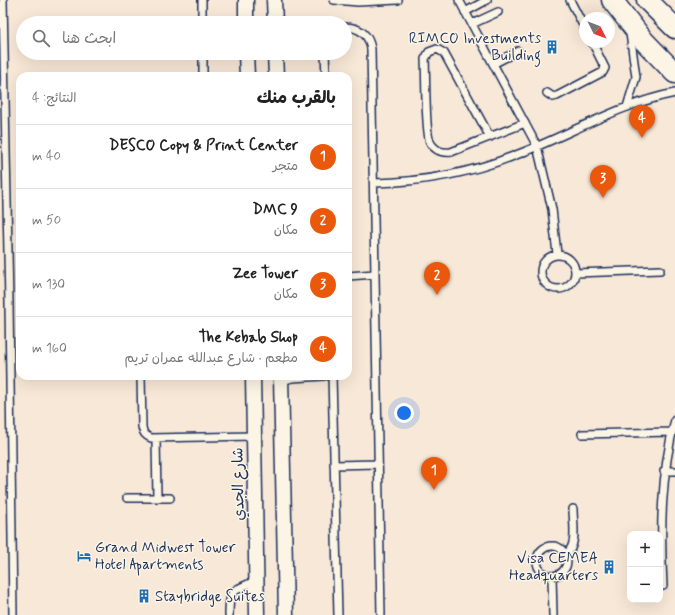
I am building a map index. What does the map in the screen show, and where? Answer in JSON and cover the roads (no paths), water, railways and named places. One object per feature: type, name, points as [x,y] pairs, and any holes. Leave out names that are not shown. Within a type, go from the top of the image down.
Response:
[{"type":"main road","points":[[612,0],[644,41],[675,73]]},
{"type":"main road","points":[[647,0],[675,28]]},
{"type":"street","points":[[246,0],[246,16]]},
{"type":"street","points":[[274,0],[275,16]]},
{"type":"street","points":[[246,60],[247,72]]},
{"type":"street","points":[[275,60],[276,72]]},
{"type":"street","name":"شارع الجدي","points":[[253,380],[257,615]]},
{"type":"street","points":[[281,380],[286,615]]},
{"type":"lane","points":[[3,0],[13,615]]},
{"type":"lane","points":[[202,0],[202,16]]},
{"type":"lane","points":[[334,0],[358,2],[398,0]]},
{"type":"lane","points":[[459,0],[537,146],[552,209],[557,254]]},
{"type":"lane","points":[[465,12],[487,0]]},
{"type":"lane","points":[[570,0],[579,17]]},
{"type":"lane","points":[[472,24],[498,12]]},
{"type":"lane","points":[[627,107],[636,77],[628,22]]},
{"type":"lane","points":[[352,28],[360,30],[370,42],[371,49],[381,615]]},
{"type":"lane","points":[[547,93],[553,97],[557,96],[603,72],[605,68],[595,48]]},
{"type":"lane","points":[[490,136],[444,53],[437,49],[429,52],[425,59],[428,136],[430,142],[439,151],[451,152],[525,123]]},
{"type":"lane","points":[[493,64],[518,51]]},
{"type":"lane","points":[[203,60],[203,72]]},
{"type":"lane","points":[[325,60],[326,72]]},
{"type":"lane","points":[[374,183],[397,182],[456,174],[497,162],[627,107],[675,93]]},
{"type":"lane","points":[[557,254],[568,258],[572,262],[575,273],[570,284],[565,287],[553,288],[548,285],[541,276],[542,264],[551,256],[557,254]]},
{"type":"lane","points":[[575,273],[660,270]]},
{"type":"lane","points":[[352,276],[375,274]]},
{"type":"lane","points":[[141,380],[143,432],[146,436],[156,438],[254,436]]},
{"type":"lane","points":[[332,380],[338,615]]},
{"type":"lane","points":[[662,567],[661,548],[664,472],[675,420]]},
{"type":"lane","points":[[582,434],[672,432]]},
{"type":"lane","points":[[156,438],[157,498]]},
{"type":"lane","points":[[334,465],[378,464]]},
{"type":"lane","points":[[664,472],[675,471]]},
{"type":"lane","points":[[127,498],[170,498]]},
{"type":"lane","points":[[566,554],[571,551],[573,545],[573,509]]},
{"type":"lane","points":[[548,547],[558,547],[566,554],[567,559],[565,569],[562,573],[552,576],[542,572],[539,568],[538,563],[540,553],[548,547]]},
{"type":"lane","points":[[552,576],[553,615]]},
{"type":"lane","points":[[229,615],[229,598],[232,593],[257,580]]},
{"type":"place","name":"RIMCO Investments Building","points":[[552,47]]},
{"type":"place","name":"The Kebab Shop","points":[[642,138]]},
{"type":"place","name":"Zee Tower","points":[[603,198]]},
{"type":"place","name":"DMC 9","points":[[437,295]]},
{"type":"place","name":"DESCO Copy & Print Center","points":[[434,490]]},
{"type":"place","name":"Grand Midwest Tower Hotel Apartments","points":[[84,556]]},
{"type":"place","name":"Visa CEMEA Headquarters","points":[[609,567]]},
{"type":"place","name":"Staybridge Suites","points":[[144,596]]}]
